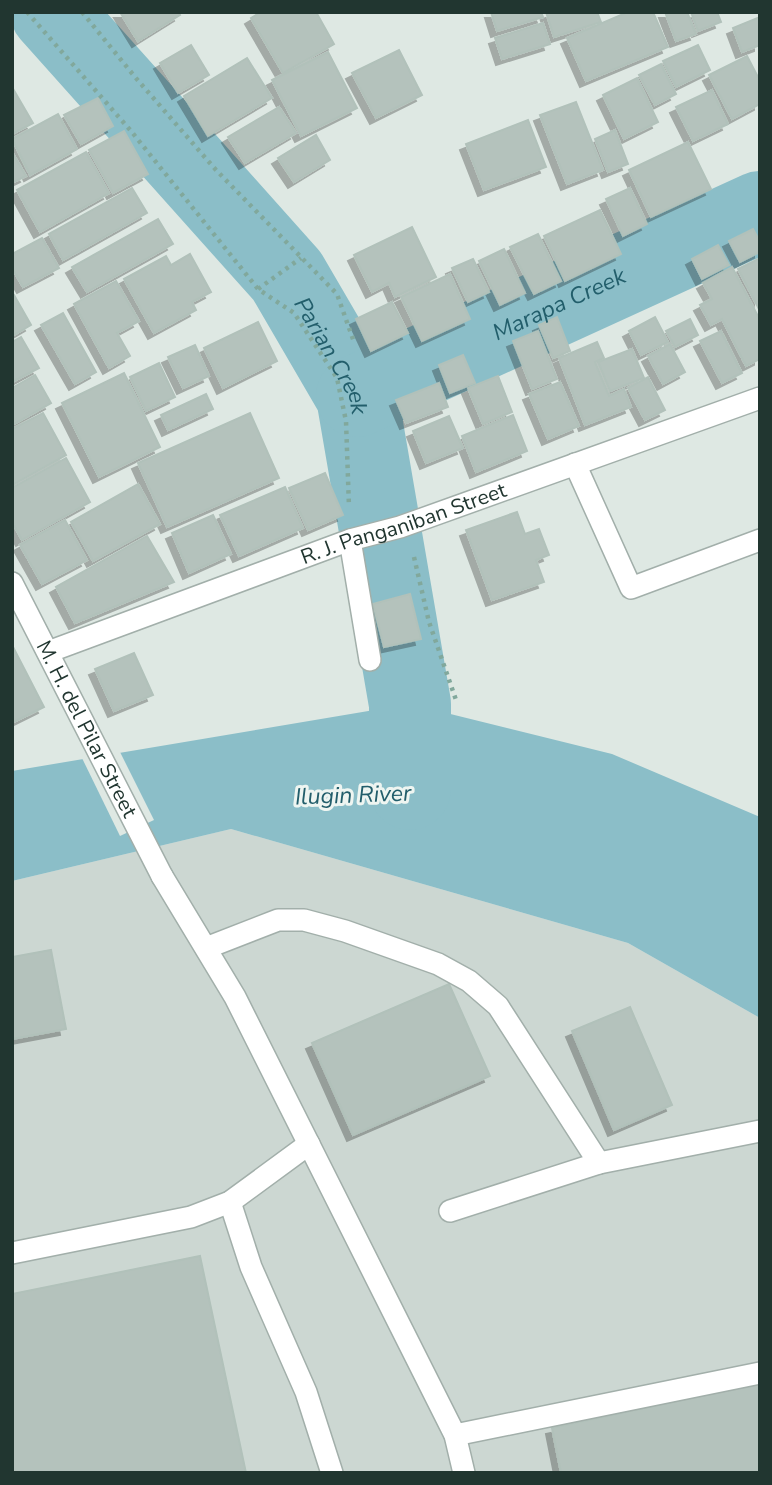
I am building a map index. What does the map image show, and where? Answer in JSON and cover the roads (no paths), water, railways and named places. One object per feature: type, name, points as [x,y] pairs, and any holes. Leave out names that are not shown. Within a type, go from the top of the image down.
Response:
[{"type":"street","name":"R. J. Panganiban Street","points":[[47,652],[355,539],[403,526],[760,398]]},
{"type":"street","points":[[575,464],[631,588],[760,540]]},
{"type":"street","points":[[355,539],[370,660]]},
{"type":"street","name":"M. H. del Pilar Street","points":[[12,583],[76,703],[162,876],[235,997],[455,1435],[464,1473]]},
{"type":"street","points":[[206,948],[278,920],[304,920],[345,930],[438,964],[469,981],[498,1006],[599,1163]]},
{"type":"street","points":[[450,1211],[599,1163],[760,1130]]},
{"type":"street","points":[[12,1253],[191,1217],[230,1202],[309,1144]]},
{"type":"street","points":[[230,1202],[251,1267],[306,1392],[332,1473]]},
{"type":"street","points":[[455,1435],[760,1373]]},
{"type":"water","name":"Ilugin River","points":[[410,704],[612,754],[760,817],[760,1018],[628,943],[231,829],[12,881],[12,771]]},
{"type":"waterway","name":"Parian Creek","points":[[51,12],[287,276],[357,396],[410,704],[410,789]]},
{"type":"waterway","name":"Marapa Creek","points":[[357,396],[760,212]]}]
